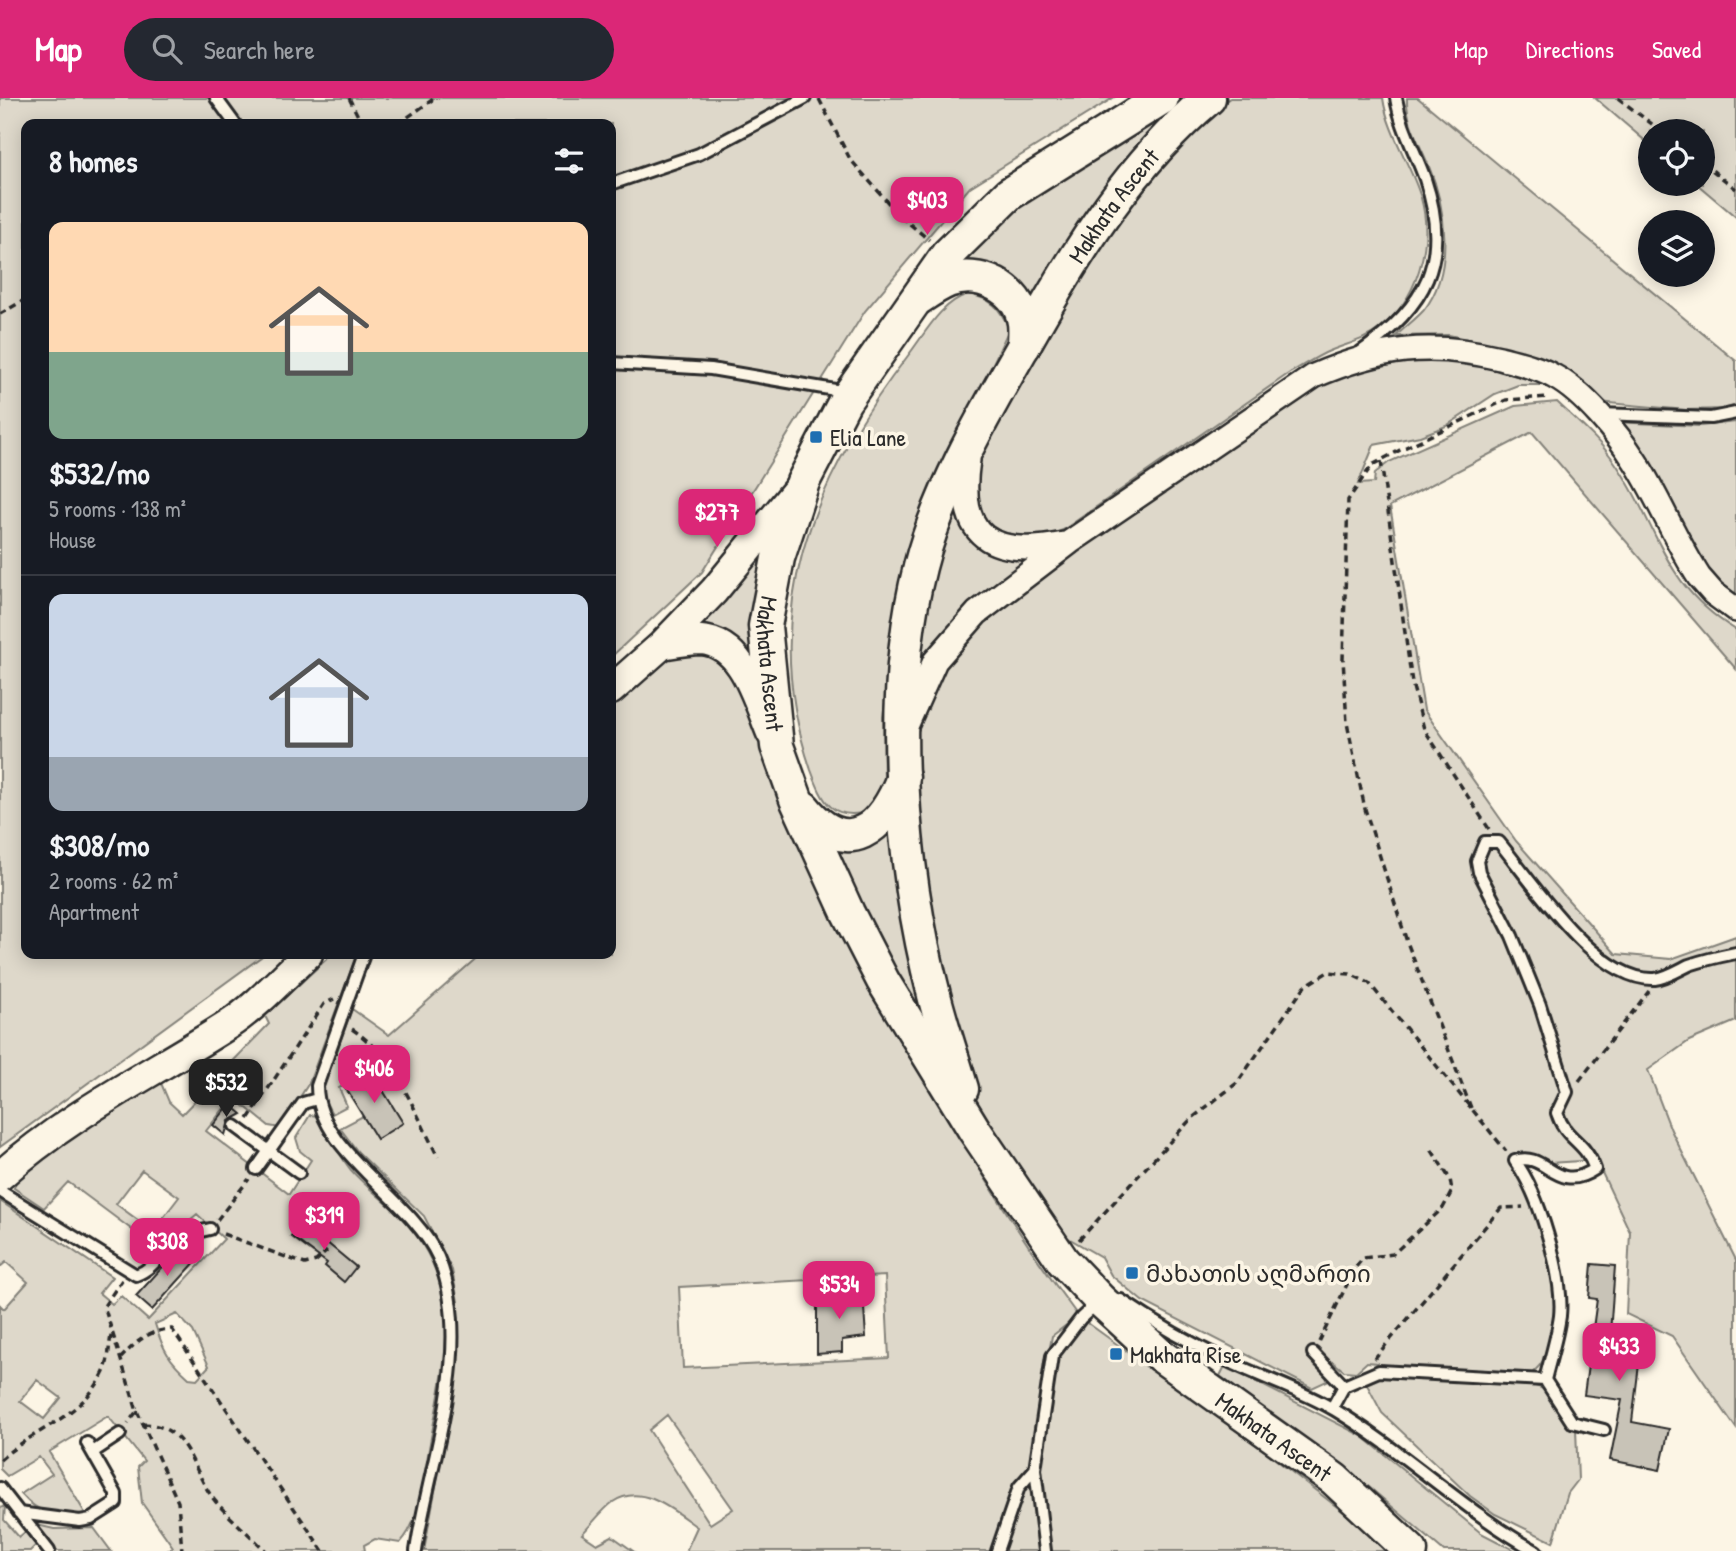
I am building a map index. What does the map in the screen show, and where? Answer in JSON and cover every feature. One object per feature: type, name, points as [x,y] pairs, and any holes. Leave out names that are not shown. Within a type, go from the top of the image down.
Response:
[{"type":"main road","name":"Makhata Ascent","points":[[1162,98],[1009,194],[947,255],[851,392],[803,482],[778,558],[765,626],[777,746],[796,799],[883,981],[975,1131],[1063,1261],[1100,1300],[1161,1356],[1334,1479],[1411,1551]]},
{"type":"main road","name":"Makhata Ascent","points":[[975,1131],[933,995],[919,920],[903,777],[908,625],[920,566],[941,506],[970,446],[1060,281],[1112,202],[1178,125],[1209,98]]},
{"type":"main road","points":[[916,299],[948,281],[972,277],[995,283],[1015,299],[1024,322],[1024,346]]},
{"type":"main road","points":[[796,799],[820,827],[843,836],[879,822],[893,805],[903,777]]},
{"type":"street","points":[[903,735],[926,678],[954,636],[996,597],[1070,542],[1280,397],[1314,376],[1346,362],[1395,349],[1440,348],[1526,365],[1554,376],[1577,393],[1633,458],[1699,577],[1713,593],[1736,610]]},
{"type":"street","points":[[970,446],[965,484],[967,509],[979,533],[1002,547],[1029,551],[1070,542]]},
{"type":"street","points":[[616,686],[662,645],[714,591],[803,482]]},
{"type":"street","points":[[662,645],[702,640],[718,645],[732,654],[743,669],[777,746]]},
{"type":"street","points":[[0,1176],[30,1148],[84,1110],[231,1023],[302,959]]},
{"type":"lane","points":[[216,98],[231,119]]},
{"type":"lane","points":[[616,182],[699,154],[787,102],[805,98]]},
{"type":"lane","points":[[1346,362],[1387,334],[1415,305],[1431,270],[1436,227],[1432,201],[1404,132],[1396,98]]},
{"type":"lane","points":[[616,363],[711,369],[851,392]]},
{"type":"lane","points":[[1597,415],[1612,413],[1711,418],[1736,413]]},
{"type":"lane","points":[[1604,1430],[1572,1422],[1545,1380],[1560,1307],[1555,1272],[1538,1208],[1515,1161],[1525,1158],[1537,1161],[1555,1176],[1583,1177],[1595,1169],[1588,1150],[1562,1127],[1557,1113],[1567,1092],[1540,1004],[1512,936],[1479,872],[1481,848],[1485,842],[1499,842],[1576,934],[1612,966],[1639,979],[1659,979],[1693,964],[1736,953]]},
{"type":"lane","points":[[362,959],[317,1086],[317,1099],[327,1122],[348,1154],[411,1214],[425,1232],[447,1287],[452,1310],[450,1367],[416,1551]]},
{"type":"lane","points":[[256,1169],[303,1103],[317,1099]]},
{"type":"lane","points":[[238,1128],[299,1173]]},
{"type":"lane","points":[[0,1191],[128,1273],[136,1275],[146,1272],[174,1242],[187,1234],[210,1229]]},
{"type":"lane","points":[[1063,1261],[1149,1319],[1229,1362],[1332,1408],[1390,1445],[1498,1531],[1536,1551]]},
{"type":"lane","points":[[1045,1551],[1035,1469],[1052,1356],[1081,1318],[1100,1300]]},
{"type":"lane","points":[[1313,1353],[1344,1386]]},
{"type":"lane","points":[[1332,1408],[1344,1386],[1379,1371],[1545,1380]]},
{"type":"lane","points":[[19,1513],[80,1521],[91,1519],[116,1503],[117,1494],[90,1447],[120,1434]]},
{"type":"lane","points":[[997,1551],[1019,1487],[1035,1469]]},
{"type":"lane","points":[[0,1488],[49,1551]]},
{"type":"path","points":[[349,98],[360,119]]},
{"type":"path","points":[[405,119],[435,98]]},
{"type":"path","points":[[818,98],[850,159],[899,215],[947,255]]},
{"type":"path","points":[[1618,98],[1645,119]]},
{"type":"path","points":[[1715,172],[1736,189]]},
{"type":"path","points":[[0,314],[21,302]]},
{"type":"path","points":[[1471,1108],[1407,942],[1364,809],[1347,723],[1343,659],[1348,500],[1372,465],[1506,400],[1568,398],[1577,393]]},
{"type":"path","points":[[1381,460],[1412,683],[1424,729],[1499,842]]},
{"type":"path","points":[[1063,1261],[1090,1226],[1191,1119],[1237,1083],[1306,986],[1328,972],[1350,974],[1369,983],[1515,1161]]},
{"type":"path","points":[[1567,1092],[1581,1079],[1659,979]]},
{"type":"path","points":[[238,1128],[324,1004],[336,999],[346,1003]]},
{"type":"path","points":[[339,1023],[356,1031],[377,1049],[400,1080],[438,1157]]},
{"type":"path","points":[[1313,1353],[1354,1268],[1363,1258],[1393,1254],[1443,1208],[1452,1191],[1450,1179],[1431,1149]]},
{"type":"path","points":[[256,1169],[210,1229],[305,1264],[316,1261],[327,1251]]},
{"type":"path","points":[[1370,1374],[1378,1351],[1501,1208],[1538,1208]]},
{"type":"path","points":[[128,1273],[104,1306],[137,1411],[178,1502],[182,1551]]},
{"type":"path","points":[[120,1359],[139,1340],[158,1330],[172,1329],[323,1551]]},
{"type":"path","points":[[0,1460],[30,1436],[52,1425],[84,1402],[103,1374],[112,1332]]},
{"type":"path","points":[[120,1434],[137,1411]]},
{"type":"path","points":[[144,1424],[159,1424],[176,1434],[214,1500],[267,1551]]},
{"type":"shaded area","points":[[0,98],[1113,98],[970,187],[865,311],[702,572],[616,652],[616,119],[21,119],[21,959],[258,959],[0,1147]]},
{"type":"shaded area","points":[[1186,98],[1031,308],[956,266],[1102,121]]},
{"type":"shaded area","points":[[1230,98],[1383,98],[1390,124],[1417,185],[1424,216],[1423,252],[1412,287],[1392,317],[1379,329],[1325,353],[1288,374],[1063,530],[1032,542],[1006,541],[984,525],[971,481],[989,432],[1034,340],[1144,181],[1211,111]]},
{"type":"shaded area","points":[[1407,98],[1418,98],[1638,280],[1638,287],[1647,287],[1736,361],[1736,405],[1724,409],[1686,410],[1598,402],[1560,366],[1530,353],[1449,335],[1396,336],[1424,310],[1434,294],[1444,258],[1443,219],[1439,199],[1407,107]]},
{"type":"shaded area","points":[[1595,98],[1736,98],[1736,217],[1711,196],[1715,196],[1715,119],[1638,119],[1638,135]]},
{"type":"shaded area","points":[[968,294],[983,298],[994,305],[1009,329],[977,398],[894,633],[883,717],[884,782],[870,811],[846,814],[831,807],[820,791],[811,770],[796,713],[790,657],[792,604],[803,552],[820,501],[844,452],[873,404],[934,320],[949,304]]},
{"type":"shaded area","points":[[1439,360],[1477,364],[1547,385],[1518,385],[1495,394],[1446,426],[1420,436],[1374,445],[1358,484],[1374,483],[1375,473],[1389,462],[1515,406],[1557,402],[1610,455],[1631,488],[1677,575],[1711,612],[1736,630],[1736,669],[1532,432],[1390,506],[1424,710],[1516,841],[1616,954],[1671,959],[1736,936],[1736,1021],[1689,1041],[1648,1070],[1671,1130],[1736,1260],[1736,1428],[1672,1336],[1626,1314],[1630,1232],[1596,1160],[1533,1164],[1517,1173],[1537,1217],[1552,1275],[1555,1304],[1553,1332],[1546,1355],[1532,1373],[1378,1368],[1377,1363],[1367,1362],[1356,1372],[1344,1371],[1333,1362],[1326,1370],[1327,1381],[1312,1388],[1142,1301],[1111,1275],[1101,1257],[1058,1232],[1000,1158],[964,1076],[937,996],[915,820],[918,726],[939,662],[960,635],[1043,572],[1321,385],[1379,367]]},
{"type":"shaded area","points":[[1613,422],[1700,426],[1736,422],[1736,598],[1721,586],[1705,567]]},
{"type":"shaded area","points":[[953,504],[971,535],[990,552],[1014,557],[1050,554],[920,674],[924,595]]},
{"type":"shaded area","points":[[789,507],[760,687],[681,633]]},
{"type":"shaded area","points":[[686,651],[722,657],[802,847],[839,921],[967,1148],[1031,1250],[1078,1316],[1052,1336],[1035,1429],[1033,1476],[1041,1551],[686,1551],[697,1527],[657,1501],[635,1495],[613,1502],[582,1534],[597,1544],[612,1536],[633,1551],[424,1551],[453,1393],[458,1302],[452,1270],[424,1216],[358,1152],[340,1128],[363,1116],[402,1123],[372,1072],[339,1088],[347,1106],[332,1114],[324,1099],[324,1086],[352,1009],[389,1035],[475,959],[616,959],[616,696],[660,656]],"holes":[[[885,1276],[889,1358],[683,1368],[679,1287]],[[667,1415],[733,1509],[710,1524],[649,1430]]]},
{"type":"shaded area","points":[[899,819],[941,1059],[825,841],[875,838],[892,828]]},
{"type":"shaded area","points":[[327,959],[355,959],[309,1083],[280,1128],[269,1126],[233,1097],[206,1131],[289,1194],[311,1160],[300,1151],[296,1138],[310,1115],[318,1116],[351,1170],[398,1214],[420,1240],[434,1267],[443,1295],[446,1322],[441,1381],[424,1482],[413,1522],[400,1543],[375,1539],[364,1545],[365,1551],[167,1551],[173,1547],[142,1503],[138,1467],[144,1461],[108,1416],[49,1452],[85,1513],[58,1515],[42,1511],[21,1494],[52,1474],[39,1457],[7,1476],[0,1469],[0,1305],[4,1309],[28,1282],[6,1262],[0,1267],[0,1201],[112,1277],[99,1293],[112,1304],[121,1296],[148,1320],[224,1239],[197,1214],[168,1239],[151,1244],[68,1182],[44,1208],[14,1188],[17,1178],[29,1161],[158,1076],[169,1102],[182,1114],[269,1024],[265,1016]],"holes":[[[142,1170],[179,1197],[153,1231],[116,1204]],[[302,1222],[324,1239],[313,1253],[291,1236]],[[177,1314],[193,1331],[209,1366],[197,1379],[189,1378],[176,1366],[164,1348],[155,1324]],[[37,1380],[61,1398],[44,1419],[20,1401]]]},
{"type":"shaded area","points":[[1085,1321],[1266,1452],[1394,1551],[1047,1551],[1038,1468],[1049,1395],[1062,1344]]},
{"type":"shaded area","points":[[1225,1366],[1362,1436],[1481,1533],[1516,1551],[1444,1551],[1369,1487],[1220,1376]]},
{"type":"shaded area","points":[[1380,1377],[1493,1380],[1516,1382],[1546,1391],[1568,1428],[1576,1429],[1578,1480],[1568,1493],[1553,1542],[1495,1514],[1470,1496],[1382,1413],[1365,1381]]},
{"type":"shaded area","points":[[5,1505],[4,1520],[19,1537],[25,1532],[36,1545],[30,1551],[0,1551],[0,1509]]},
{"type":"shaded area","points":[[37,1525],[54,1529],[94,1528],[111,1551],[57,1551]]},
{"type":"building","points":[[371,1071],[403,1123],[377,1139],[345,1087]]},
{"type":"building","points":[[230,1104],[242,1114],[229,1121],[225,1135],[213,1125]]},
{"type":"building","points":[[302,1222],[356,1267],[344,1282],[325,1266],[327,1263],[291,1236]]},
{"type":"building","points":[[182,1246],[198,1259],[152,1310],[136,1296]]},
{"type":"building","points":[[1592,1264],[1615,1266],[1608,1360],[1639,1364],[1632,1422],[1669,1429],[1660,1470],[1610,1460],[1622,1400],[1584,1395],[1597,1299],[1589,1298]]},
{"type":"building","points":[[863,1293],[866,1337],[842,1340],[842,1352],[817,1354],[817,1296]]},
{"type":"place","name":"Elia Lane","points":[[816,437]]},
{"type":"place","name":"მახათის აღმართი","points":[[1132,1273]]},
{"type":"place","name":"Makhata Rise","points":[[1116,1354]]}]
